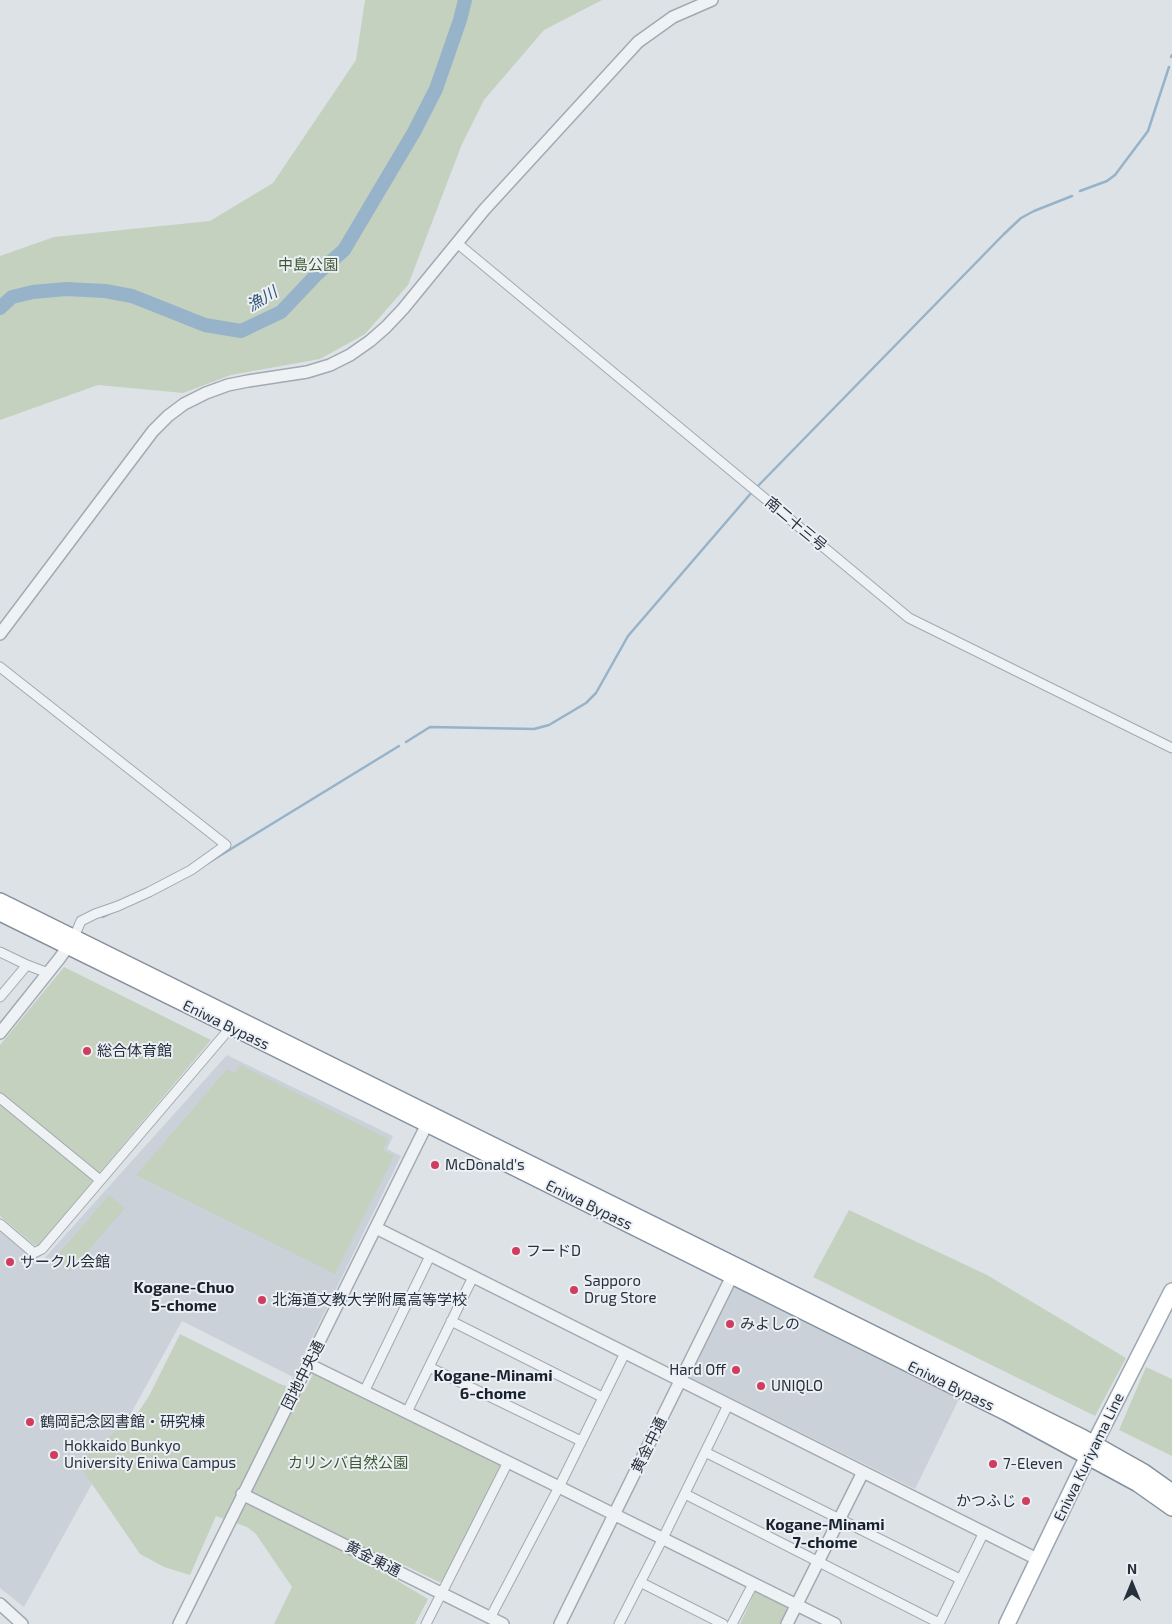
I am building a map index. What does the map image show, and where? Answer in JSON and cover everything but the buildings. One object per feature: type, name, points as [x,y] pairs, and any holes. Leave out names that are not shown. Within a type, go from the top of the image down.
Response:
[{"type":"main road","name":"Eniwa Bypass","points":[[0,901],[71,942],[231,1027],[430,1120]]},
{"type":"main road","name":"Eniwa Bypass","points":[[0,914],[71,942],[1092,1450],[1144,1472],[1172,1492]]},
{"type":"main road","name":"Eniwa Kuriyama Line","points":[[1008,1624],[1092,1450],[1172,1291]]},
{"type":"main road","name":"Eniwa Bypass","points":[[1092,1450],[1172,1508]]},
{"type":"street","points":[[0,634],[153,431],[168,416],[184,404],[221,388],[248,381],[307,372],[330,365],[350,355],[370,341],[386,327],[484,210],[638,42],[673,17],[712,0]]},
{"type":"street","name":"南二十三号","points":[[457,243],[909,618],[1172,748]]},
{"type":"street","points":[[0,667],[226,845],[191,870],[149,892],[81,921],[71,942],[0,1033]]},
{"type":"street","points":[[0,952],[48,973]]},
{"type":"street","points":[[0,997],[26,965]]},
{"type":"street","points":[[0,1224],[34,1253],[42,1249],[231,1027]]},
{"type":"street","points":[[0,1098],[100,1180]]},
{"type":"street","name":"団地中央通","points":[[179,1624],[242,1494],[430,1120]]},
{"type":"street","points":[[376,1228],[1039,1560]]},
{"type":"street","points":[[364,1392],[430,1256]]},
{"type":"street","name":"黄金中通","points":[[560,1624],[735,1271]]},
{"type":"street","points":[[407,1412],[473,1277]]},
{"type":"street","points":[[451,1321],[602,1397]]},
{"type":"street","points":[[490,1618],[559,1486],[624,1353]]},
{"type":"street","points":[[308,1364],[559,1486],[835,1624]]},
{"type":"street","points":[[429,1367],[581,1441]]},
{"type":"street","points":[[619,1624],[728,1405]]},
{"type":"street","points":[[705,1452],[960,1579]]},
{"type":"street","points":[[426,1624],[508,1462]]},
{"type":"street","points":[[787,1624],[863,1472]]},
{"type":"street","name":"黄金東通","points":[[242,1494],[503,1624]]},
{"type":"street","points":[[685,1494],[939,1623],[984,1532]]},
{"type":"street","points":[[640,1582],[723,1624]]},
{"type":"street","points":[[732,1624],[754,1584]]},
{"type":"street","points":[[0,1604],[22,1624]]},
{"type":"shaded area","name":"Hokkaido Bunkyo University Eniwa Campus","points":[[227,1055],[393,1136],[387,1149],[401,1156],[293,1377],[182,1321],[24,1607],[0,1588],[0,1231],[41,1262]]},
{"type":"shaded area","points":[[734,1285],[960,1397],[915,1489],[689,1377]]},
{"type":"green space","name":"中島公園","points":[[365,0],[602,0],[544,30],[484,100],[462,144],[408,285],[365,334],[320,359],[231,375],[183,393],[98,385],[0,420],[0,256],[54,237],[210,221],[273,183],[356,60]]},
{"type":"green space","points":[[64,967],[211,1040],[39,1245],[34,1245],[0,1216],[0,1045]]},
{"type":"green space","points":[[240,1065],[388,1139],[383,1150],[394,1156],[335,1274],[136,1175],[227,1069],[235,1073]]},
{"type":"green space","points":[[109,1195],[125,1208],[70,1272],[54,1259]]},
{"type":"green space","points":[[849,1210],[987,1275],[1126,1358],[1095,1416],[813,1277]]},
{"type":"green space","name":"カリンバ自然公園","points":[[180,1334],[280,1384],[304,1392],[314,1372],[501,1466],[444,1581],[439,1582],[404,1565],[396,1580],[428,1599],[415,1624],[274,1624],[292,1587],[256,1534],[247,1527],[216,1516],[190,1575],[164,1567],[140,1554],[81,1468],[81,1457],[135,1417],[149,1396]]},
{"type":"green space","points":[[1146,1367],[1172,1379],[1172,1456],[1119,1430]]},
{"type":"green space","points":[[755,1592],[785,1606],[788,1611],[782,1624],[740,1624]]},
{"type":"waterway","name":"漁川","points":[[0,308],[12,297],[33,292],[66,289],[105,291],[132,296],[205,325],[241,331],[281,312],[317,274],[344,250],[414,132],[436,89],[465,0]]},
{"type":"waterway","points":[[1080,191],[1107,181],[1115,175],[1148,131],[1169,67]]},
{"type":"waterway","points":[[756,488],[1021,218],[1072,196]]},
{"type":"waterway","points":[[406,742],[430,727],[534,729],[549,725],[586,703],[596,693],[628,636],[752,492]]},
{"type":"waterway","points":[[208,863],[399,746]]},
{"type":"waterway","points":[[103,917],[113,912]]},
{"type":"place","name":"総合体育館","points":[[87,1051]]},
{"type":"place","name":"McDonald's","points":[[435,1165]]},
{"type":"place","name":"フードD","points":[[516,1251]]},
{"type":"place","name":"サークル会館","points":[[10,1262]]},
{"type":"place","name":"Sapporo Drug Store","points":[[574,1290]]},
{"type":"place","name":"北海道文教大学附属高等学校","points":[[262,1300]]},
{"type":"place","name":"みよしの","points":[[730,1324]]},
{"type":"place","name":"Hard Off","points":[[736,1370]]},
{"type":"place","name":"UNIQLO","points":[[761,1386]]},
{"type":"place","name":"鶴岡記念図書館・研究棟","points":[[30,1422]]},
{"type":"place","name":"Hokkaido Bunkyo University Eniwa Campus","points":[[54,1455]]},
{"type":"place","name":"7-Eleven","points":[[993,1464]]},
{"type":"place","name":"かつふじ","points":[[1026,1501]]},
{"type":"district","name":"Kogane-Chuo 5-chome","points":[[184,1297]]},
{"type":"district","name":"Kogane-Minami 6-chome","points":[[493,1385]]},
{"type":"district","name":"Kogane-Minami 7-chome","points":[[825,1534]]}]
